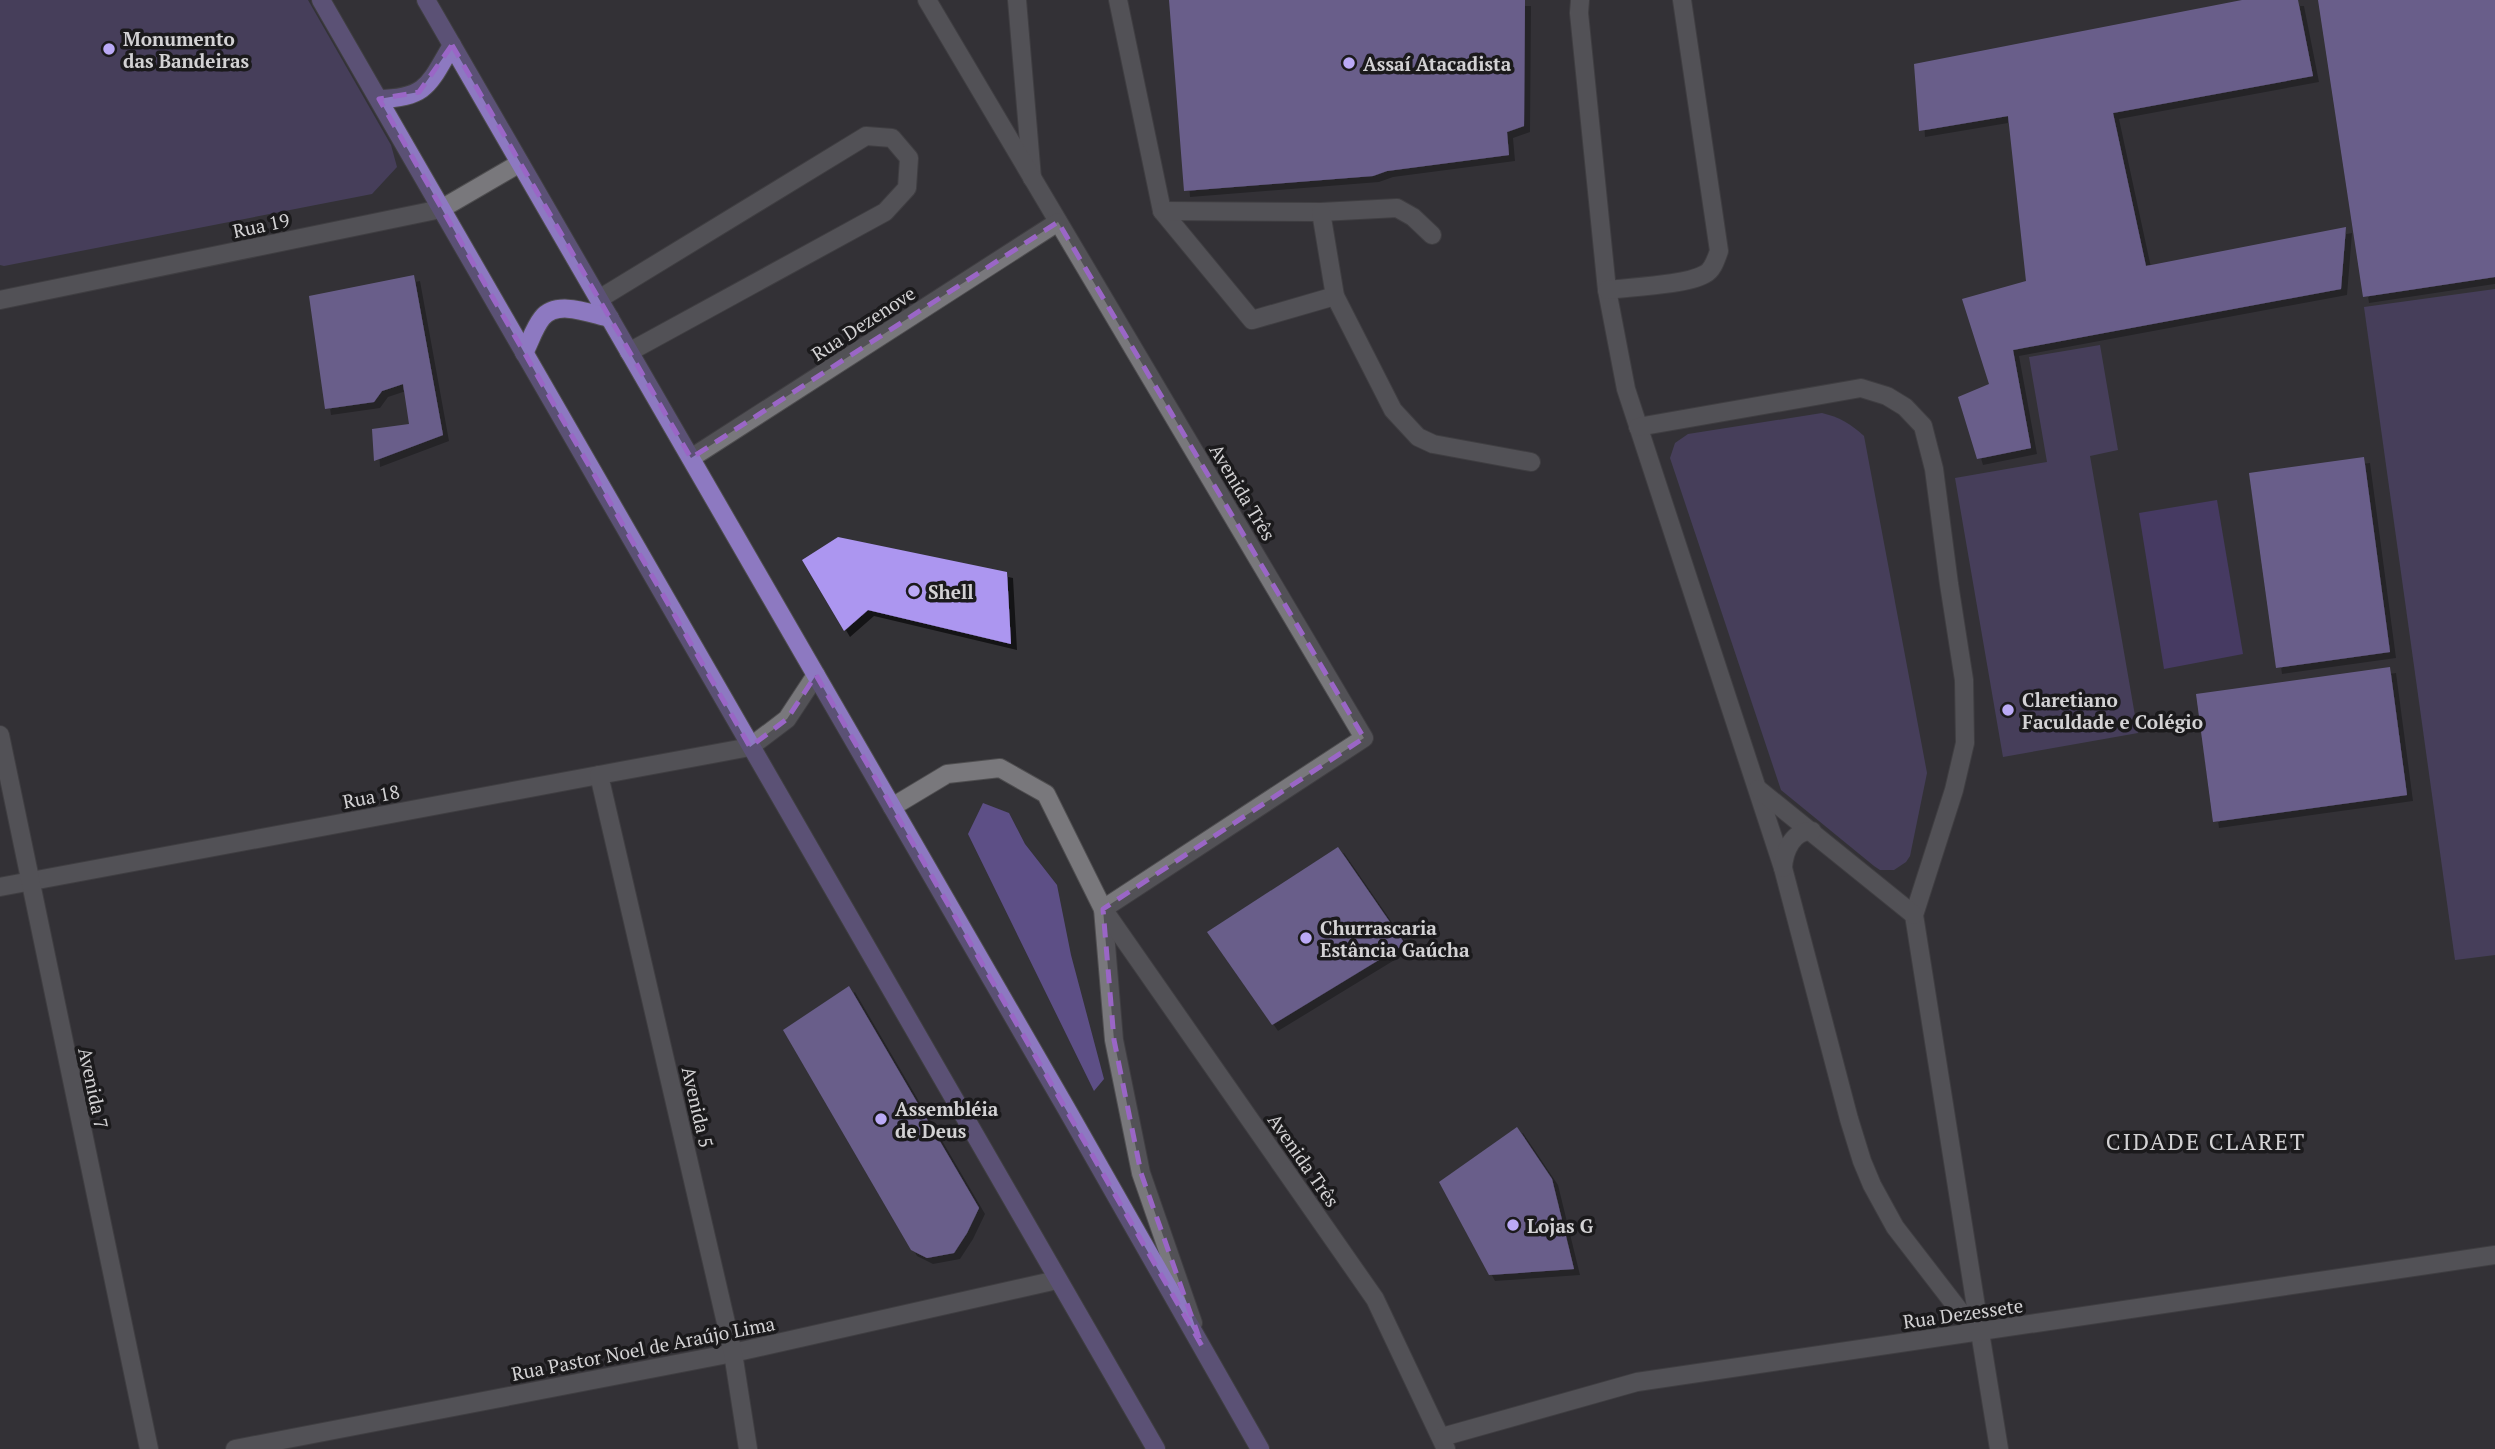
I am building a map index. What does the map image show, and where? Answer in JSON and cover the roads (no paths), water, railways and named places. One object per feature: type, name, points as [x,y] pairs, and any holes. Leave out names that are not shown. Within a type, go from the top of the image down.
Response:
[{"type":"main road","points":[[321,0],[1156,1449]]},
{"type":"main road","points":[[426,0],[1260,1449]]},
{"type":"main road","points":[[379,99],[405,98],[419,92],[430,82],[452,45]]},
{"type":"main road","points":[[524,353],[543,316],[552,311],[564,308],[610,318]]},
{"type":"street","name":"Avenida Três","points":[[926,0],[1364,738],[1103,909]]},
{"type":"street","points":[[1017,0],[1032,178]]},
{"type":"street","points":[[1118,0],[1162,211],[1252,320],[1335,296]]},
{"type":"street","points":[[1580,0],[1579,13],[1607,290],[1626,389],[1783,868],[1849,1119],[1872,1185],[1895,1227],[1921,1263],[1980,1332]]},
{"type":"street","points":[[1607,290],[1684,281],[1706,274],[1719,251],[1682,0]]},
{"type":"street","points":[[599,299],[866,136],[892,138],[909,158],[907,188],[885,212],[629,352]]},
{"type":"street","name":"Rua 19","points":[[0,300],[441,209],[520,163]]},
{"type":"street","points":[[1162,211],[1321,212],[1397,208],[1413,217],[1432,235]]},
{"type":"street","points":[[1321,212],[1335,296],[1393,410],[1418,437],[1433,444],[1531,462]]},
{"type":"street","name":"Rua Dezenove","points":[[691,458],[1058,222]]},
{"type":"street","points":[[1638,427],[1861,388],[1896,401],[1923,426],[1934,469],[1964,680],[1965,743],[1954,790],[1914,915],[1999,1449]]},
{"type":"street","points":[[750,747],[787,719],[816,675]]},
{"type":"street","name":"Avenida 7","points":[[0,735],[149,1449]]},
{"type":"street","name":"Rua 18","points":[[0,887],[750,747]]},
{"type":"street","name":"Avenida Três","points":[[892,807],[947,774],[1000,768],[1046,794],[1103,909],[1375,1299],[1444,1443]]},
{"type":"street","name":"Avenida 5","points":[[599,775],[733,1353],[748,1449]]},
{"type":"street","points":[[1758,789],[1914,915]]},
{"type":"street","points":[[1783,868],[1789,845],[1800,833],[1812,831]]},
{"type":"street","points":[[1103,909],[1114,1040],[1141,1173],[1202,1346]]},
{"type":"street","name":"Rua Dezessete","points":[[1444,1443],[1637,1382],[2495,1255]]},
{"type":"street","name":"Rua Pastor Noel de Araújo Lima","points":[[235,1449],[733,1353],[1057,1280]]},
{"type":"place","name":"Monumento das Bandeiras","points":[[109,49]]},
{"type":"place","name":"Assaí Atacadista","points":[[1349,63]]},
{"type":"place","name":"Shell","points":[[914,591]]},
{"type":"place","name":"Claretiano Faculdade e Colégio","points":[[2008,710]]},
{"type":"place","name":"Churrascaria Estância Gaúcha","points":[[1306,938]]},
{"type":"place","name":"Assembléia de Deus","points":[[881,1119]]},
{"type":"place","name":"Lojas G","points":[[1513,1225]]},
{"type":"district","name":"CIDADE CLARET","points":[[2206,1141]]}]
